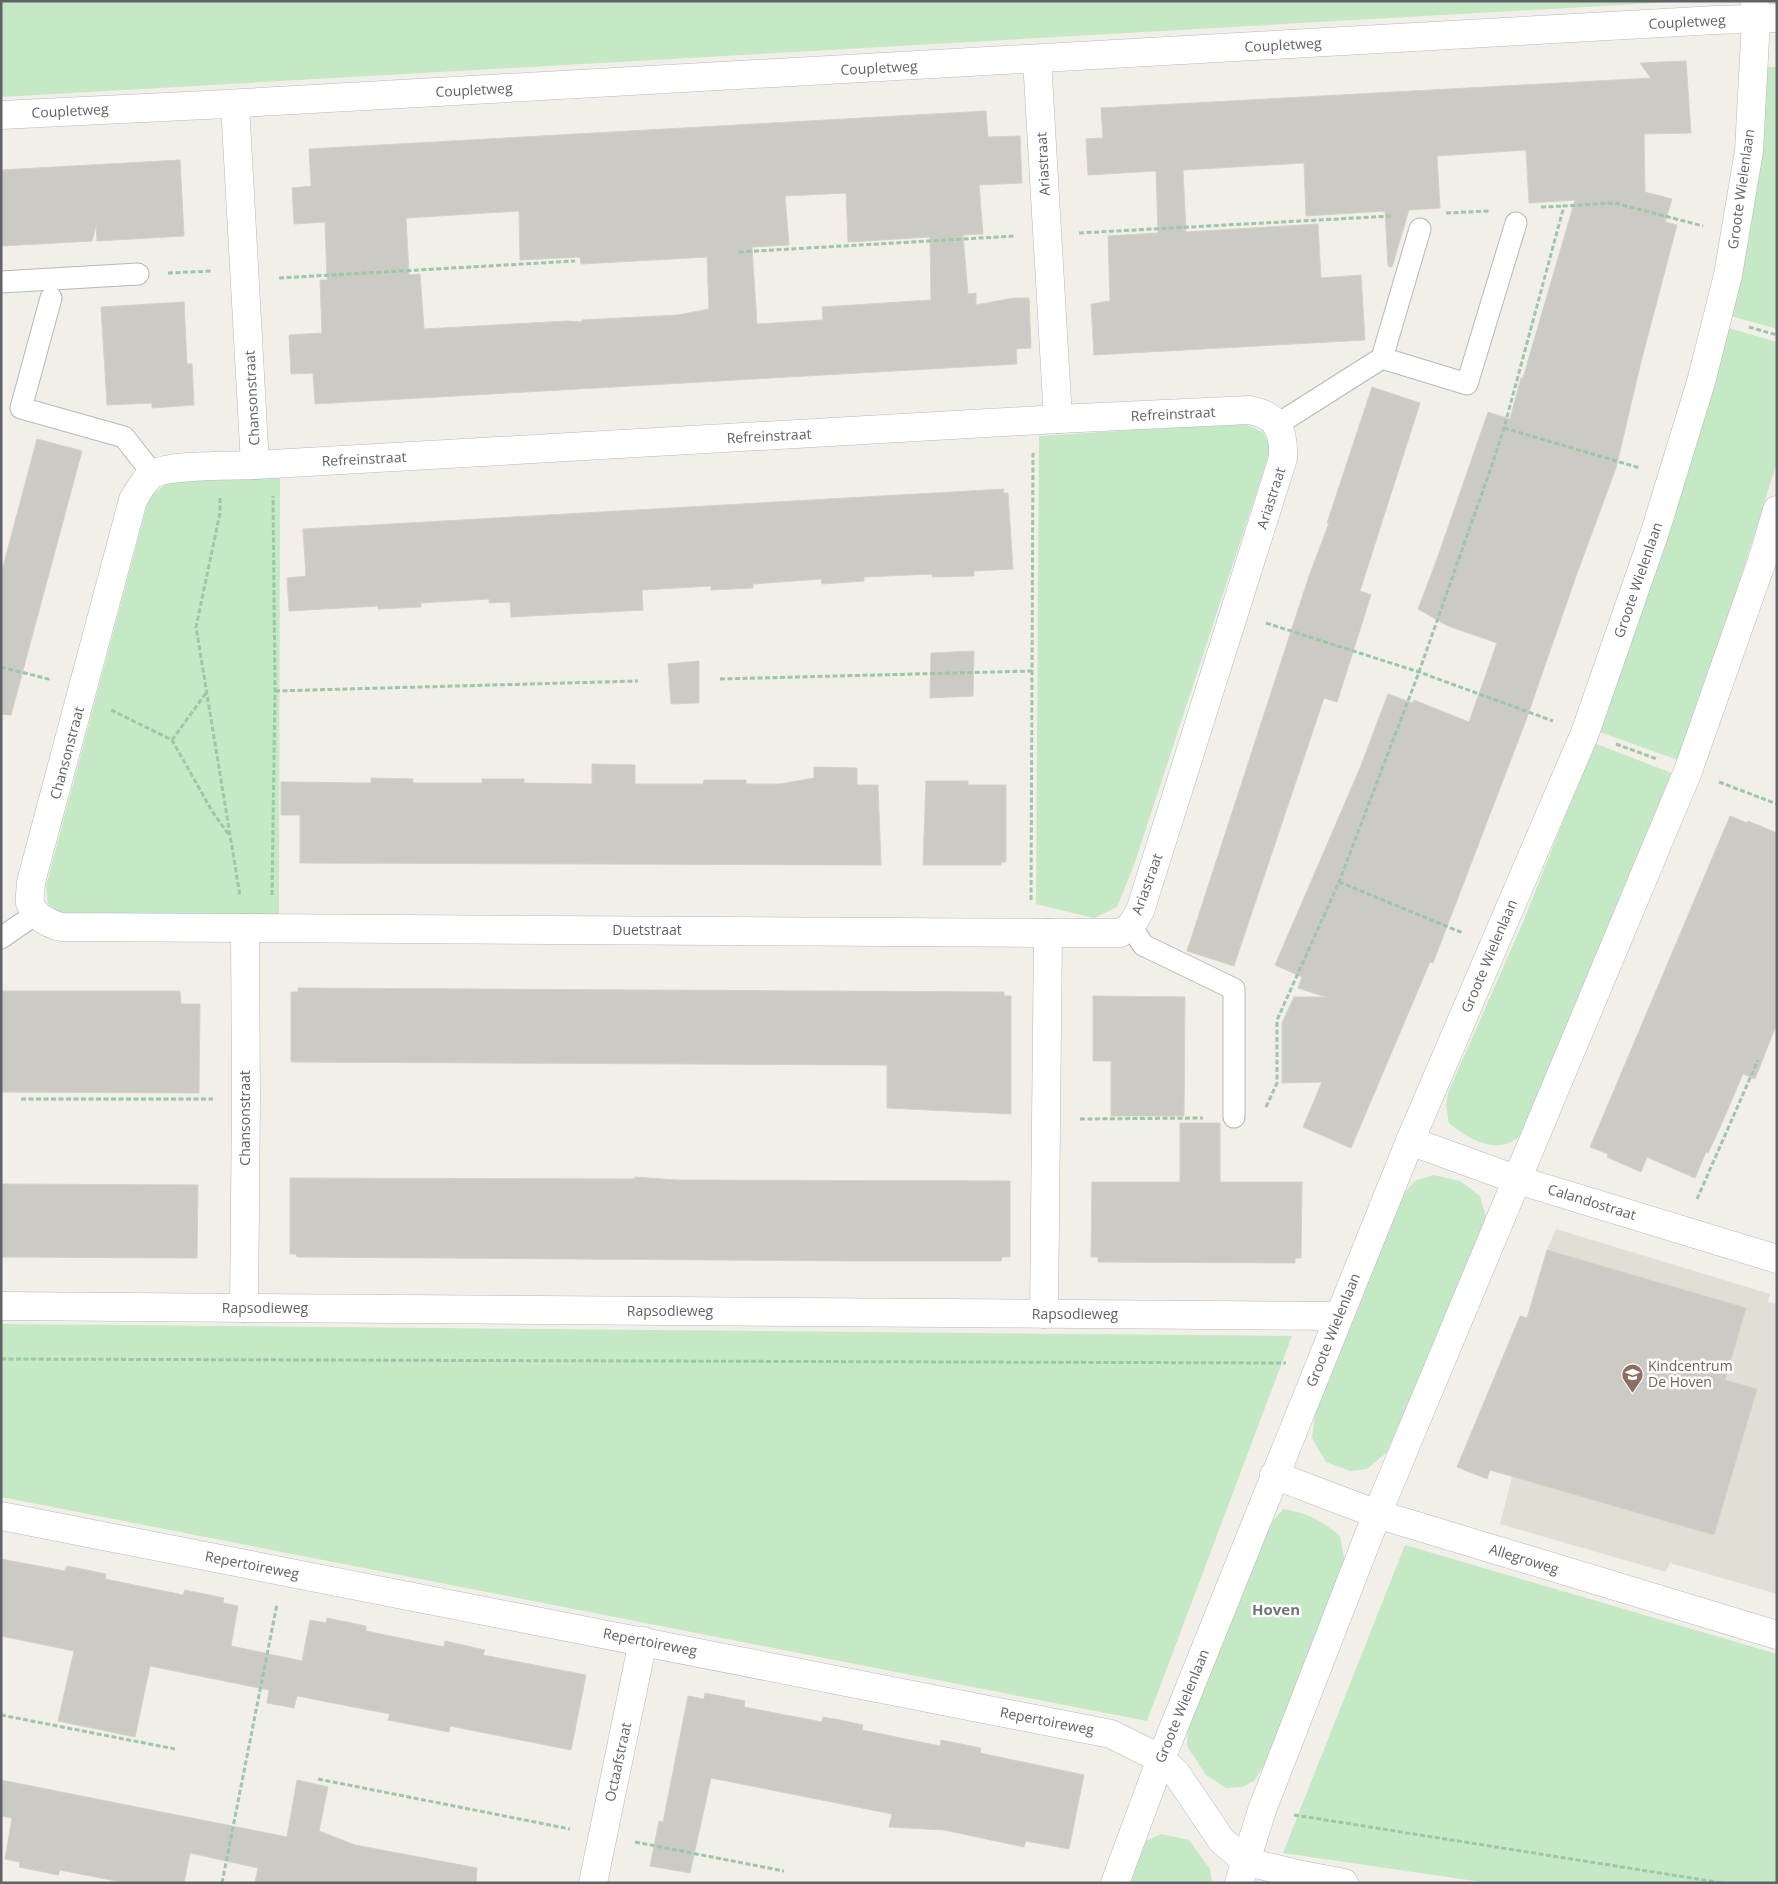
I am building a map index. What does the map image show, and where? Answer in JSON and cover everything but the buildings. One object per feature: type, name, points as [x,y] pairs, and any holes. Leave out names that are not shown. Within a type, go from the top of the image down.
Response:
[{"type":"street","name":"Coupletweg","points":[[1,115],[235,104],[1037,59],[1706,20],[1763,13]]},
{"type":"street","name":"Groote Wielenlaan","points":[[1115,1883],[1161,1759],[1410,1141],[1493,946],[1590,735],[1656,532],[1701,382],[1728,275],[1749,151],[1763,13]]},
{"type":"street","name":"Ariastraat","points":[[1037,59],[1047,234],[1045,420]]},
{"type":"street","name":"Chansonstraat","points":[[37,913],[30,902],[31,882],[133,500],[141,485],[152,474],[170,468],[264,464],[245,274],[235,104]]},
{"type":"street","name":"Refreinstraat","points":[[264,464],[1249,410],[1262,412],[1278,424]]},
{"type":"street","name":"Ariastraat","points":[[1040,933],[1120,933],[1131,926],[1140,911],[1283,458],[1284,440],[1278,424]]},
{"type":"street","points":[[1344,1883],[1302,1876],[1243,1872],[1262,1810],[1378,1514],[1518,1180],[1682,768],[1762,558],[1777,510]]},
{"type":"street","points":[[37,913],[48,924],[61,927],[259,928]]},
{"type":"street","name":"Chansonstraat","points":[[244,1308],[246,1099],[259,928]]},
{"type":"street","name":"Duetstraat","points":[[259,928],[1040,933]]},
{"type":"street","points":[[1040,933],[1046,1120],[1044,1314]]},
{"type":"street","name":"Calandostraat","points":[[1410,1141],[1518,1180],[1777,1259]]},
{"type":"street","name":"Rapsodieweg","points":[[1,1306],[1339,1316]]},
{"type":"street","name":"Allegroweg","points":[[1274,1475],[1378,1514],[1777,1635]]},
{"type":"street","name":"Repertoireweg","points":[[1,1516],[1111,1734],[1161,1759],[1176,1773],[1243,1872]]},
{"type":"street","name":"Octaafstraat","points":[[592,1883],[643,1641]]},
{"type":"lane","points":[[1382,358],[1468,384],[1516,223]]},
{"type":"lane","points":[[1278,424],[1382,358],[1420,229]]},
{"type":"lane","points":[[1,282],[138,274]]},
{"type":"lane","points":[[51,298],[21,408],[124,437],[152,474]]},
{"type":"lane","points":[[1,938],[37,913]]},
{"type":"lane","points":[[1131,926],[1143,945],[1234,989],[1234,1117]]},
{"type":"path","points":[[1536,208],[1615,203],[1735,234]]},
{"type":"path","points":[[1046,1120],[1261,1117],[1277,1083],[1277,1020],[1339,882],[1419,672],[1504,428],[1564,206]]},
{"type":"path","points":[[1444,213],[1498,210]]},
{"type":"path","points":[[739,252],[1398,216]]},
{"type":"path","points":[[138,274],[245,274],[575,261]]},
{"type":"path","points":[[1748,327],[1777,335]]},
{"type":"path","points":[[1040,933],[1032,671],[1045,420]]},
{"type":"path","points":[[1504,428],[1672,477]]},
{"type":"path","points":[[259,928],[275,691],[264,464]]},
{"type":"path","points":[[219,467],[220,513],[196,627],[223,786],[229,836],[259,928]]},
{"type":"path","points":[[1234,613],[1419,672],[1777,804]]},
{"type":"path","points":[[1,668],[84,689],[98,704],[172,740],[212,811],[229,836]]},
{"type":"path","points":[[720,679],[1032,671]]},
{"type":"path","points":[[275,691],[638,681]]},
{"type":"path","points":[[172,740],[206,692]]},
{"type":"path","points":[[1339,882],[1493,946]]},
{"type":"path","points":[[1686,1231],[1693,1208],[1758,1060]]},
{"type":"path","points":[[21,1099],[246,1099]]},
{"type":"path","points":[[1,1359],[1319,1363]]},
{"type":"path","points":[[222,1883],[283,1571]]},
{"type":"path","points":[[1,1715],[175,1750]]},
{"type":"path","points":[[318,1779],[784,1871]]},
{"type":"path","points":[[1262,1810],[1723,1883]]},
{"type":"shaded area","name":"Kindcentrum De Hoven","points":[[1556,1229],[1770,1294],[1768,1302],[1777,1304],[1777,1594],[1670,1563],[1666,1572],[1500,1524],[1512,1477],[1491,1470],[1487,1479],[1457,1467],[1520,1316],[1527,1318],[1547,1250]]},
{"type":"green space","points":[[1,1],[1690,1],[1,97]]},
{"type":"green space","points":[[1768,67],[1777,67],[1777,329],[1731,316],[1757,179]]},
{"type":"green space","points":[[1728,328],[1777,342],[1777,462],[1732,606],[1678,760],[1597,731]]},
{"type":"green space","points":[[1243,423],[1264,433],[1271,448],[1134,865],[1117,907],[1094,918],[1036,904],[1039,436]]},
{"type":"green space","points":[[280,475],[279,915],[62,915],[48,904],[46,886],[149,498],[167,483]]},
{"type":"green space","points":[[1594,743],[1674,774],[1527,1127],[1517,1138],[1508,1143],[1490,1145],[1464,1134],[1449,1123],[1446,1105],[1448,1093],[1524,920]]},
{"type":"green space","points":[[1433,1175],[1460,1181],[1480,1196],[1487,1221],[1387,1452],[1367,1469],[1350,1471],[1326,1462],[1312,1438],[1316,1405],[1405,1192],[1415,1181]]},
{"type":"green space","points":[[1,1324],[1292,1336],[1147,1721],[1,1497]]},
{"type":"green space","points":[[1283,1509],[1314,1518],[1340,1536],[1345,1563],[1265,1764],[1254,1781],[1242,1787],[1226,1788],[1206,1775],[1187,1746],[1188,1722],[1263,1533]]},
{"type":"green space","points":[[1405,1545],[1777,1654],[1777,1883],[1489,1883],[1283,1853]]},
{"type":"green space","points":[[1161,1834],[1189,1840],[1210,1869],[1212,1883],[1129,1883],[1144,1842]]},
{"type":"place","name":"Kindcentrum De Hoven","points":[[1632,1393]]},
{"type":"district","name":"Hoven","points":[[1276,1610]]}]
